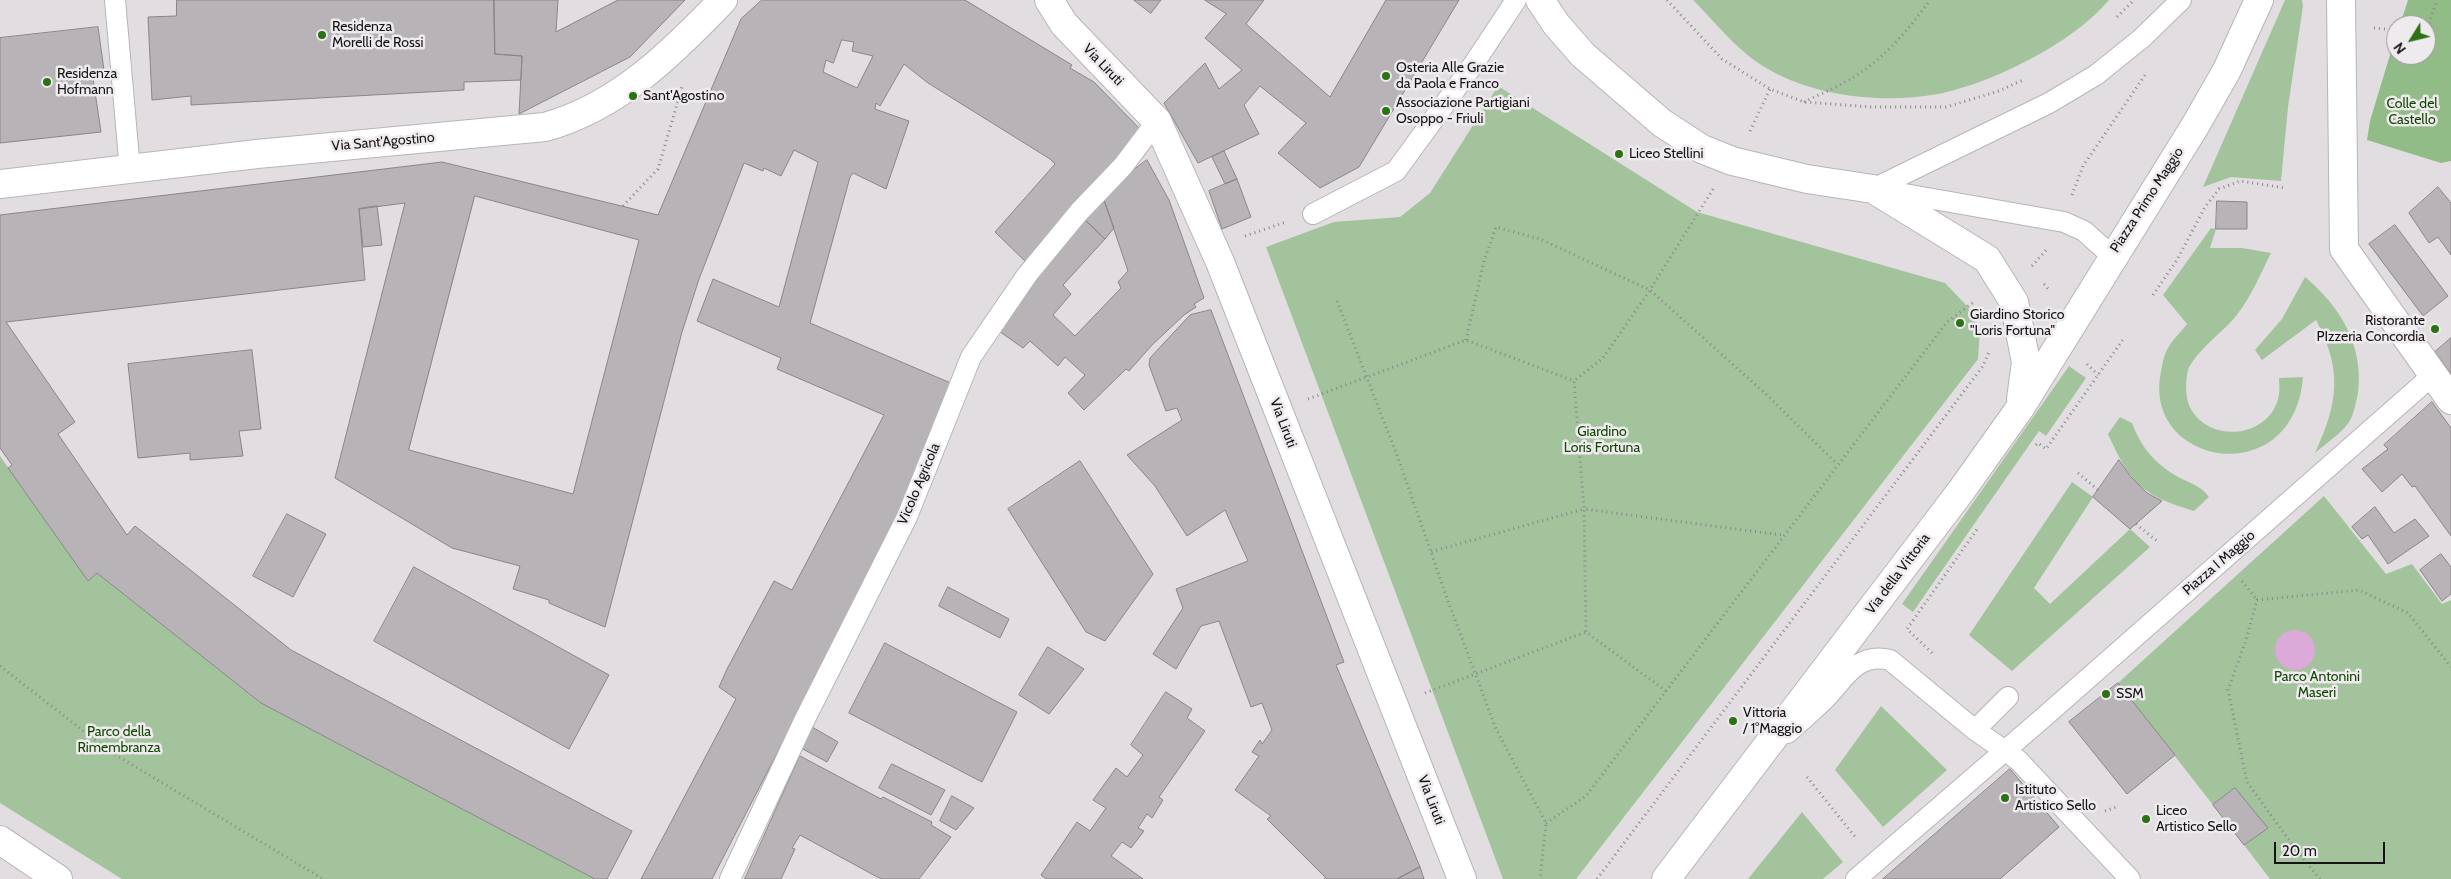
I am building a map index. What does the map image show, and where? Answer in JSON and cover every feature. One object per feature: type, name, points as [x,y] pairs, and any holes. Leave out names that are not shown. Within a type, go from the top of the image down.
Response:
[{"type":"street","name":"Via Sant'Agostino","points":[[0,184],[257,154],[522,130],[561,123],[603,104],[626,90],[722,0]]},
{"type":"street","name":"Via Liruti","points":[[1049,0],[1064,24],[1157,121],[1220,262],[1462,879]]},
{"type":"street","name":"Piazza Primo Maggio","points":[[1540,0],[1556,24],[1583,55],[1662,123],[1702,149],[1732,161],[1807,179],[1873,189],[1975,249],[1987,259],[2004,283],[2014,302],[2026,362],[2020,408]]},
{"type":"street","name":"Piazza Primo Maggio","points":[[2113,257],[2227,70],[2259,0]]},
{"type":"street","points":[[2341,0],[2344,249],[2451,400]]},
{"type":"street","name":"Via della Vittoria","points":[[1666,879],[1966,484],[2020,408],[2113,257]]},
{"type":"street","points":[[0,840],[58,879]]},
{"type":"lane","points":[[115,0],[130,170]]},
{"type":"lane","points":[[1313,214],[1396,171],[1473,65],[1516,0]]},
{"type":"lane","points":[[1873,189],[2048,103],[2096,74],[2142,38],[2181,0]]},
{"type":"lane","name":"Vicolo Agricola","points":[[730,879],[804,722],[907,517],[971,357],[1028,275],[1079,212],[1123,166],[1157,121]]},
{"type":"lane","name":"Piazza Primo Maggio","points":[[1873,189],[2064,222],[2084,231],[2113,257]]},
{"type":"lane","name":"Piazza I Maggio","points":[[1856,879],[2433,375]]},
{"type":"lane","points":[[1752,767],[1826,698],[1845,675],[1857,665],[1878,658],[1890,660],[1975,730],[2018,760],[2130,879]]},
{"type":"lane","points":[[1975,730],[2008,697]]},
{"type":"path","points":[[1667,0],[1722,58],[1770,88],[1804,102],[1872,107],[1946,107],[1999,91],[2033,75]]},
{"type":"path","points":[[1804,102],[1848,81],[1888,50],[1912,24],[1930,0]]},
{"type":"path","points":[[2115,19],[2134,0]]},
{"type":"path","points":[[2432,15],[2437,0]]},
{"type":"path","points":[[2370,28],[2386,29]]},
{"type":"path","points":[[2070,199],[2083,166],[2148,71]]},
{"type":"path","points":[[623,206],[658,169],[682,86]]},
{"type":"path","points":[[1746,139],[1770,88]]},
{"type":"path","points":[[2153,295],[2177,260],[2205,207],[2219,189],[2240,181],[2285,188]]},
{"type":"path","points":[[1574,381],[1603,358],[1650,290],[1704,201]]},
{"type":"path","points":[[1248,235],[1313,214]]},
{"type":"path","points":[[1466,340],[1484,261],[1496,227],[1540,239],[1650,290],[1768,396],[1837,464]]},
{"type":"path","points":[[2033,264],[2048,248]]},
{"type":"path","points":[[1337,301],[1397,455],[1430,552],[1496,729],[1546,823],[1540,879]]},
{"type":"path","points":[[1546,823],[1586,796],[1947,322],[1967,306]]},
{"type":"path","points":[[2032,451],[2038,443],[2046,449],[2124,338]]},
{"type":"path","points":[[1308,399],[1366,379],[1466,340],[1574,381]]},
{"type":"path","points":[[1597,879],[1983,366],[1991,350]]},
{"type":"path","points":[[1574,381],[1584,509],[1586,632]]},
{"type":"path","points":[[2078,473],[2098,490]]},
{"type":"path","points":[[1430,552],[1584,509],[1783,535]]},
{"type":"path","points":[[1907,630],[1981,524]]},
{"type":"path","points":[[2136,524],[2157,541]]},
{"type":"path","points":[[2320,879],[2300,855],[2247,782],[2228,690],[2245,643],[2257,600],[2359,590],[2408,613],[2451,667]]},
{"type":"path","points":[[1432,690],[1586,632]]},
{"type":"path","points":[[1586,632],[1666,691]]},
{"type":"path","points":[[0,666],[109,751],[323,879]]},
{"type":"path","points":[[1807,777],[1862,845]]},
{"type":"green space","points":[[1693,0],[2109,0],[2094,16],[2054,46],[2007,71],[1983,81],[1938,94],[1917,97],[1873,98],[1829,92],[1807,86],[1787,79],[1768,69],[1728,37]]},
{"type":"green space","points":[[2285,0],[2302,0],[2303,6],[2288,107],[2281,181],[2231,177],[2203,187]]},
{"type":"green space","name":"Colle del Castello","points":[[2408,0],[2451,0],[2451,161],[2441,163],[2367,140],[2370,121],[2387,65],[2436,65],[2436,15],[2403,15]]},
{"type":"green space","name":"Giardino Loris Fortuna","points":[[1498,86],[1697,212],[1945,283],[1967,306],[1980,330],[1978,359],[1576,879],[1503,879],[1266,247],[1334,222],[1400,217],[1430,193]]},
{"type":"green space","points":[[2211,228],[2216,229],[2210,248],[2242,248],[2271,253],[2241,309],[2197,356],[2188,370],[2186,391],[2192,411],[2202,422],[2214,429],[2228,432],[2242,431],[2255,427],[2266,419],[2274,408],[2279,394],[2279,378],[2303,377],[2294,413],[2275,438],[2250,451],[2223,454],[2197,447],[2176,431],[2162,408],[2160,377],[2166,351],[2187,324],[2163,295]]},
{"type":"green space","points":[[2305,277],[2329,301],[2347,328],[2357,359],[2359,376],[2358,393],[2351,419],[2342,430],[2315,453],[2329,418],[2334,387],[2334,371],[2330,355],[2325,338],[2316,320],[2262,360],[2255,350],[2282,319]]},
{"type":"green space","points":[[2069,366],[2086,378],[2046,436],[2039,431],[1913,612],[1902,604]]},
{"type":"green space","points":[[2120,417],[2132,423],[2145,448],[2157,462],[2199,488],[2209,497],[2194,511],[2162,499],[2140,486],[2124,465],[2108,434]]},
{"type":"green space","name":"Parco della Rimembranza","points":[[0,456],[88,581],[97,573],[261,703],[595,879],[122,879],[0,803]]},
{"type":"green space","points":[[2072,482],[2093,497],[2034,588],[2050,604],[2130,529],[2150,547],[2012,671],[1969,635]]},
{"type":"green space","name":"Parco Antonini Maseri","points":[[2324,496],[2386,574],[2412,564],[2442,604],[2451,600],[2451,879],[2270,879],[2244,845],[2267,828],[2235,788],[2213,805],[2118,683]]},
{"type":"green space","points":[[1881,706],[1947,770],[1883,827],[1835,770]]},
{"type":"green space","points":[[1802,812],[1843,862],[1823,879],[1748,879]]},
{"type":"shaded area","points":[[2299,630],[2306,633],[2312,639],[2315,650],[2314,658],[2306,667],[2299,670],[2291,670],[2284,667],[2276,658],[2275,646],[2278,639],[2287,631]]},
{"type":"building","name":"Residenza Morelli de Rossi","points":[[177,0],[494,0],[495,54],[522,56],[521,80],[464,82],[464,90],[191,105],[191,96],[152,100],[148,17],[176,16]]},
{"type":"building","points":[[494,0],[558,0],[556,32],[618,0],[685,0],[630,57],[519,114],[522,56],[495,54]]},
{"type":"building","points":[[762,0],[965,0],[1072,65],[1070,68],[1094,82],[1142,131],[1091,194],[1052,229],[1027,263],[995,232],[1055,164],[1050,159],[928,83],[904,64],[880,106],[876,103],[875,109],[909,121],[886,189],[853,173],[850,177],[810,323],[953,384],[892,531],[712,879],[641,879],[736,699],[719,687],[727,669],[774,581],[792,590],[884,415],[777,369],[781,358],[697,321],[713,279],[779,307],[818,162],[794,150],[781,176],[764,168],[763,171],[744,163],[699,279],[682,332],[605,627],[549,603],[549,600],[513,589],[520,566],[452,548],[335,478],[405,203],[359,209],[365,280],[6,322],[75,422],[58,434],[127,535],[135,526],[291,650],[632,831],[607,879],[595,879],[261,703],[97,573],[88,581],[8,468],[12,465],[0,448],[0,215],[442,162],[658,215],[741,19]],"holes":[[[842,40],[854,42],[852,51],[873,56],[857,88],[823,72],[826,60],[833,63]],[[475,196],[639,240],[573,494],[409,450]]]},
{"type":"building","points":[[1134,0],[1161,0],[1151,13]]},
{"type":"building","points":[[1205,0],[1264,0],[1246,24],[1330,97],[1386,0],[1459,0],[1359,167],[1320,188],[1278,153],[1306,123],[1260,86],[1244,105],[1259,134],[1198,163],[1164,103],[1205,63],[1219,89],[1242,70],[1205,38],[1226,14]]},
{"type":"building","name":"Residenza Hofmann","points":[[98,27],[104,70],[92,72],[101,132],[0,143],[0,38]]},
{"type":"building","points":[[1224,151],[1237,179],[1225,184],[1212,157]]},
{"type":"building","points":[[1147,160],[1169,200],[1204,298],[1194,304],[1196,307],[1184,315],[1152,345],[1129,371],[1126,369],[1084,410],[1068,393],[1085,375],[1065,357],[1058,366],[1030,341],[1023,348],[996,329],[1083,218],[1105,239],[1063,285],[1071,294],[1053,315],[1075,336],[1121,288],[1118,282],[1128,271],[1102,194]]},
{"type":"building","points":[[1237,179],[1251,217],[1222,229],[1209,191]]},
{"type":"building","points":[[2438,187],[2451,203],[2451,255],[2438,237],[2429,243],[2409,213]]},
{"type":"building","points":[[1102,194],[1114,228],[1105,239],[1083,218]]},
{"type":"building","points":[[2217,201],[2247,202],[2247,229],[2216,229]]},
{"type":"building","points":[[377,206],[382,245],[363,247],[359,209]]},
{"type":"building","points":[[2395,225],[2448,296],[2423,316],[2369,244]]},
{"type":"building","points":[[1211,310],[1344,662],[1336,665],[1420,867],[1397,879],[1324,879],[1326,878],[1267,819],[1271,816],[1235,790],[1259,756],[1252,752],[1260,740],[1262,744],[1272,730],[1262,703],[1251,707],[1219,621],[1201,626],[1176,669],[1153,654],[1183,608],[1176,589],[1248,561],[1225,510],[1187,536],[1155,486],[1127,455],[1182,420],[1177,408],[1166,411],[1149,365],[1150,358],[1190,315]]},
{"type":"building","points":[[2451,338],[2451,374],[2435,352]]},
{"type":"building","points":[[252,350],[261,429],[239,431],[243,456],[190,460],[190,453],[138,458],[128,364]]},
{"type":"building","points":[[2432,402],[2451,428],[2451,536],[2415,486],[2412,487],[2402,474],[2382,492],[2362,469],[2388,449],[2384,445]]},
{"type":"building","points":[[2119,460],[2131,477],[2147,493],[2162,501],[2130,529],[2093,497]]},
{"type":"building","points":[[1080,461],[1153,574],[1105,641],[1086,632],[1008,509]]},
{"type":"building","points":[[2375,507],[2394,533],[2415,519],[2429,536],[2388,564],[2368,535],[2362,539],[2352,527]]},
{"type":"building","points":[[287,514],[326,534],[293,597],[253,576]]},
{"type":"building","points":[[2441,554],[2451,567],[2451,594],[2442,601],[2420,570]]},
{"type":"building","points":[[414,567],[609,675],[569,749],[374,641]]},
{"type":"building","points":[[948,587],[1009,619],[1000,638],[939,606]]},
{"type":"building","points":[[885,643],[1017,712],[982,782],[849,713]]},
{"type":"building","points":[[1048,647],[1084,669],[1049,714],[1019,695]]},
{"type":"building","points":[[2118,683],[2175,755],[2127,794],[2069,722]]},
{"type":"building","points":[[1166,692],[1192,709],[1187,718],[1205,731],[1159,797],[1163,800],[1152,818],[1147,814],[1138,828],[1144,831],[1131,848],[1122,842],[1111,856],[1143,879],[1046,879],[1041,875],[1077,822],[1090,831],[1106,808],[1093,800],[1116,768],[1127,777],[1143,755],[1131,745]]},
{"type":"building","points":[[812,727],[838,742],[827,762],[801,748]]},
{"type":"building","points":[[800,756],[881,799],[883,797],[932,822],[931,825],[951,837],[919,879],[881,879],[800,835],[792,848],[795,849],[781,879],[745,879]]},
{"type":"building","points":[[892,764],[945,790],[931,815],[879,788]]},
{"type":"building","name":"Istituto Artistico Sello","points":[[2010,769],[2059,827],[2000,879],[1883,879]]},
{"type":"building","points":[[2235,788],[2268,828],[2244,845],[2213,805]]},
{"type":"building","points":[[952,796],[974,808],[956,830],[940,821]]},
{"type":"building","points":[[1420,867],[1424,879],[1397,879]]},
{"type":"place","name":"Residenza Morelli de Rossi","points":[[322,35]]},
{"type":"place","name":"Osteria Alle Grazie da Paola e Franco","points":[[1386,76]]},
{"type":"place","name":"Residenza Hofmann","points":[[47,82]]},
{"type":"place","name":"Sant'Agostino","points":[[633,96]]},
{"type":"place","name":"Associazione Partigiani Osoppo - Friuli","points":[[1386,111]]},
{"type":"place","name":"Liceo Stellini","points":[[1619,154]]},
{"type":"place","name":"Giardino Storico \"Loris Fortuna\"","points":[[1960,323]]},
{"type":"place","name":"Ristorante PIzzeria Concordia","points":[[2435,329]]},
{"type":"place","name":"SSM","points":[[2106,694]]},
{"type":"place","name":"Vittoria / 1°Maggio","points":[[1733,721]]},
{"type":"place","name":"Istituto Artistico Sello","points":[[2005,798]]},
{"type":"place","name":"Liceo Artistico Sello","points":[[2146,819]]}]
